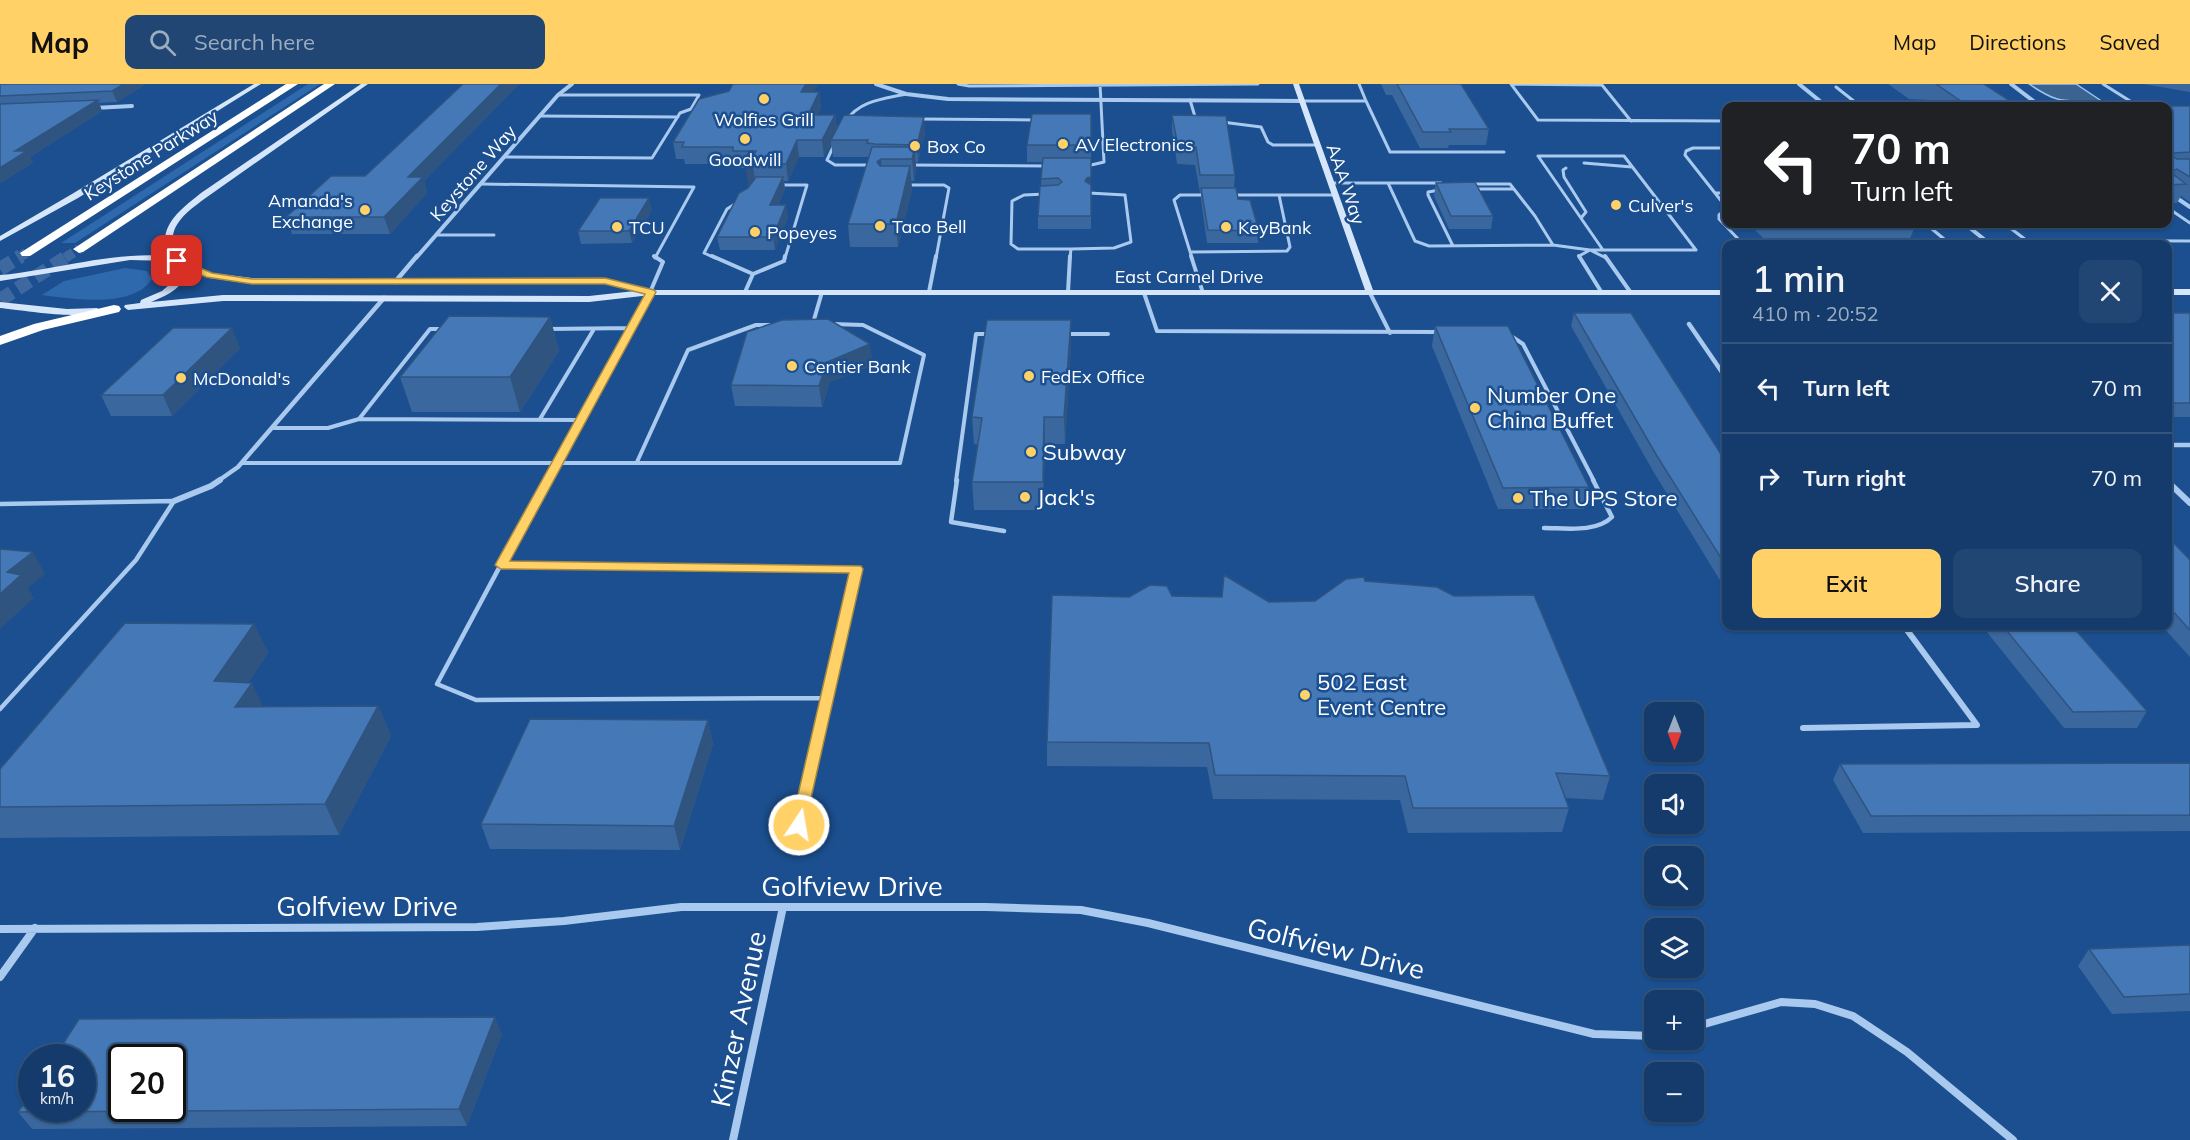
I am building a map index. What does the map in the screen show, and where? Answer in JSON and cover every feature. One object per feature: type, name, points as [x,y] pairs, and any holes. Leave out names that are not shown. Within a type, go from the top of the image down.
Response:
[{"type":"highway","name":"Keystone Parkway","points":[[26,253],[293,84]]},
{"type":"highway","name":"Keystone Parkway","points":[[79,249],[330,84]]},
{"type":"highway","points":[[0,341],[39,327],[114,309]]},
{"type":"street","points":[[0,239],[258,84]]},
{"type":"street","points":[[0,305],[67,312],[128,307],[156,297],[181,279],[182,270],[169,249],[169,232],[180,214],[365,84]]},
{"type":"street","name":"Keystone Way","points":[[395,282],[558,95],[572,84]]},
{"type":"street","points":[[876,84],[906,94],[948,99],[1302,101]]},
{"type":"street","name":"AAA Way","points":[[1296,84],[1370,293]]},
{"type":"street","points":[[1799,84],[1821,102]]},
{"type":"street","points":[[2011,84],[2035,102]]},
{"type":"street","points":[[88,109],[132,106]]},
{"type":"street","points":[[2172,195],[2190,207]]},
{"type":"street","points":[[1970,228],[1984,240]]},
{"type":"street","name":"East Carmel Drive","points":[[0,278],[50,273],[126,257],[150,256],[176,260],[210,275],[245,281],[605,281],[651,292]]},
{"type":"street","name":"East Carmel Drive","points":[[128,307],[223,298],[589,299],[651,292],[1722,293]]},
{"type":"street","points":[[2172,292],[2190,292]]},
{"type":"street","points":[[174,501],[211,486],[242,463],[384,298]]},
{"type":"street","points":[[1689,324],[1722,372]]},
{"type":"street","points":[[2172,445],[2190,445]]},
{"type":"street","points":[[2172,486],[2190,503]]},
{"type":"street","points":[[1803,728],[1977,725],[1907,630]]},
{"type":"street","name":"Golfview Drive","points":[[0,928],[477,927],[564,921],[681,908],[986,907],[1081,910],[1148,923],[1594,1034],[1644,1036]]},
{"type":"street","name":"Kinzer Avenue","points":[[733,1140],[783,908]]},
{"type":"street","points":[[0,977],[35,928]]},
{"type":"street","points":[[1704,1024],[1780,1002],[1815,1004],[1853,1016],[1907,1052],[2013,1140]]},
{"type":"lane","points":[[958,84],[969,86],[1258,84]]},
{"type":"lane","points":[[1359,84],[1390,152],[1504,152]]},
{"type":"lane","points":[[1512,84],[1538,120],[1722,121]]},
{"type":"lane","points":[[1512,84],[1602,85],[1631,121]]},
{"type":"lane","points":[[2103,84],[2132,102]]},
{"type":"lane","points":[[1083,166],[1095,166],[1104,162],[1100,85]]},
{"type":"lane","points":[[1836,87],[1855,102]]},
{"type":"lane","points":[[842,130],[851,112],[863,105],[906,94]]},
{"type":"lane","points":[[505,157],[652,158],[680,113],[691,110],[699,95],[558,95]]},
{"type":"lane","points":[[1190,100],[1195,120],[1204,122]]},
{"type":"lane","points":[[1302,101],[1366,101]]},
{"type":"lane","points":[[540,116],[678,117]]},
{"type":"lane","points":[[847,119],[859,119]]},
{"type":"lane","points":[[916,120],[1044,120]]},
{"type":"lane","points":[[1214,122],[1242,123],[1261,128],[1268,142],[1273,145],[1317,145]]},
{"type":"lane","points":[[837,140],[827,160],[835,165],[882,165]]},
{"type":"lane","points":[[1722,148],[1693,148],[1685,155],[1722,202]]},
{"type":"lane","points":[[1388,183],[1415,242],[1429,246],[1553,245],[1590,250],[1603,250],[1696,250],[1624,156],[1538,156],[1603,250]]},
{"type":"lane","points":[[1584,163],[1632,167]]},
{"type":"lane","points":[[906,165],[1047,166]]},
{"type":"lane","points":[[1566,168],[1563,170],[1564,177],[1586,212],[1581,218]]},
{"type":"lane","points":[[1330,183],[1443,183]]},
{"type":"lane","points":[[1466,183],[1510,184],[1553,245]]},
{"type":"lane","points":[[482,184],[694,187],[654,257],[663,262],[651,292],[555,463],[437,684],[476,700],[827,698]]},
{"type":"lane","points":[[747,198],[727,209],[704,253],[753,274],[784,261],[807,184],[777,184]]},
{"type":"lane","points":[[903,185],[945,185],[949,188],[930,292]]},
{"type":"lane","points":[[1470,190],[1514,189]]},
{"type":"lane","points":[[1448,190],[1428,192],[1428,195],[1453,246]]},
{"type":"lane","points":[[1047,194],[1024,195],[1012,201],[1011,244],[1018,249],[1114,248],[1131,242],[1125,195],[1089,193]]},
{"type":"lane","points":[[1716,193],[1722,193]]},
{"type":"lane","points":[[1203,293],[1191,252],[1178,223],[1174,200],[1180,195],[1213,195]]},
{"type":"lane","points":[[1224,195],[1334,195]]},
{"type":"lane","points":[[1191,252],[1287,251],[1290,247],[1279,195]]},
{"type":"lane","points":[[2172,211],[2190,223]]},
{"type":"lane","points":[[1728,228],[1739,240]]},
{"type":"lane","points":[[1931,228],[1945,240]]},
{"type":"lane","points":[[2011,228],[2026,240]]},
{"type":"lane","points":[[436,235],[494,235]]},
{"type":"lane","points":[[1984,240],[2026,240]]},
{"type":"lane","points":[[2172,241],[2190,241]]},
{"type":"lane","points":[[1068,292],[1071,249]]},
{"type":"lane","points":[[1590,250],[1605,256],[1631,293]]},
{"type":"lane","points":[[1590,250],[1579,256],[1602,293]]},
{"type":"lane","points":[[746,292],[753,274]]},
{"type":"lane","points":[[242,463],[900,463],[924,355],[863,325],[812,324],[822,292]]},
{"type":"lane","points":[[1144,293],[1157,332],[1447,332]]},
{"type":"lane","points":[[1370,293],[1390,333]]},
{"type":"lane","points":[[637,462],[688,350],[756,325],[779,325]]},
{"type":"lane","points":[[540,419],[594,328]]},
{"type":"lane","points":[[547,329],[632,328]]},
{"type":"lane","points":[[359,419],[430,329],[453,329]]},
{"type":"lane","points":[[1501,333],[1523,344],[1612,517],[1608,524],[1599,527],[1544,528]]},
{"type":"lane","points":[[998,334],[976,334],[951,522],[1004,531]]},
{"type":"lane","points":[[1064,334],[1108,334]]},
{"type":"lane","points":[[274,428],[342,426],[359,419],[580,420]]},
{"type":"lane","points":[[0,504],[174,501]]},
{"type":"lane","points":[[0,709],[136,560],[174,501]]},
{"type":"lane","points":[[501,565],[856,569],[799,825]]},
{"type":"shaded area","points":[[308,84],[320,84],[75,243],[61,243]]},
{"type":"shaded area","points":[[2029,84],[2076,84],[2103,102],[2058,99]]},
{"type":"shaded area","points":[[125,268],[147,271],[152,279],[131,295],[117,298],[85,300],[42,295],[64,281]]},
{"type":"building","points":[[0,84],[124,84],[112,91],[0,96]]},
{"type":"building","points":[[463,84],[501,84],[408,177],[423,177],[384,217],[286,217],[331,176],[365,176]]},
{"type":"building","points":[[733,84],[806,84],[801,92],[819,92],[808,115],[835,115],[822,140],[797,140],[786,164],[753,164],[746,171],[756,151],[733,151],[733,147],[682,147],[684,142],[673,142],[699,99],[729,91]]},
{"type":"building","points":[[1397,84],[1461,84],[1489,129],[1449,129],[1451,132],[1423,132]]},
{"type":"building","points":[[1936,84],[1984,84],[2012,102],[1962,102]]},
{"type":"building","points":[[98,100],[15,151],[27,151],[0,168],[0,104]]},
{"type":"building","points":[[2172,106],[2190,106],[2190,152],[2174,153],[2173,157],[2190,159],[2190,177],[2177,169],[2173,171],[2174,175],[2186,184],[2172,185]]},
{"type":"building","points":[[1032,114],[1091,114],[1091,145],[1027,145]]},
{"type":"building","points":[[844,115],[924,117],[917,145],[875,144],[867,143],[868,140],[831,140]]},
{"type":"building","points":[[1172,115],[1226,116],[1235,175],[1200,175],[1196,147],[1178,147]]},
{"type":"building","points":[[872,147],[915,147],[912,159],[881,159],[877,162],[880,166],[910,166],[896,224],[848,224]]},
{"type":"building","points":[[1043,158],[1091,158],[1091,177],[1085,181],[1091,185],[1091,216],[1038,216],[1040,186],[1058,185],[1062,182],[1058,178],[1041,179]]},
{"type":"building","points":[[756,177],[783,177],[770,205],[786,205],[773,237],[717,237],[739,193],[748,188]]},
{"type":"building","points":[[1475,182],[1493,216],[1451,216],[1436,183]]},
{"type":"building","points":[[1201,188],[1236,188],[1238,199],[1250,200],[1259,231],[1208,230]]},
{"type":"building","points":[[600,198],[649,198],[629,231],[578,231]]},
{"type":"building","points":[[1574,313],[1631,313],[1722,456],[1722,560],[1657,456]]},
{"type":"building","points":[[2172,313],[2190,313],[2190,403],[2172,403]]},
{"type":"building","points":[[449,316],[550,317],[510,377],[400,377]]},
{"type":"building","points":[[828,319],[870,344],[827,362],[819,386],[731,385],[747,332],[782,320]]},
{"type":"building","points":[[987,320],[1071,320],[1064,417],[1044,417],[1043,482],[972,482],[982,418],[972,417]]},
{"type":"building","points":[[1435,326],[1508,326],[1589,487],[1503,488]]},
{"type":"building","points":[[173,328],[232,328],[163,395],[101,395]]},
{"type":"building","points":[[2172,541],[2190,560],[2190,630],[2172,610]]},
{"type":"building","points":[[0,549],[33,552],[7,572],[21,575],[0,594]]},
{"type":"building","name":"502 East Event Centre","points":[[1224,575],[1269,602],[1315,601],[1346,579],[1364,577],[1365,581],[1437,587],[1454,596],[1534,595],[1610,776],[1556,773],[1569,808],[1413,808],[1405,776],[1215,775],[1209,743],[1047,742],[1052,595],[1129,597],[1150,585],[1167,586],[1172,596],[1222,597]]},
{"type":"building","points":[[125,623],[254,624],[214,681],[252,683],[235,707],[378,706],[325,804],[0,807],[0,769]]},
{"type":"building","points":[[2006,630],[2076,630],[2147,711],[2073,712]]},
{"type":"building","points":[[530,719],[708,720],[674,826],[481,824]]},
{"type":"building","points":[[2190,763],[2190,815],[1871,816],[1840,764]]},
{"type":"building","points":[[2190,945],[2190,994],[2124,997],[2089,949]]},
{"type":"building","points":[[495,1017],[459,1109],[186,1111],[186,1044],[108,1044],[108,1111],[96,1111],[96,1044],[63,1044],[79,1019]]},
{"type":"tunnel","points":[[65,258],[79,249]]},
{"type":"tunnel","points":[[18,258],[26,253]]},
{"type":"tunnel","points":[[0,269],[21,256]]},
{"type":"tunnel","points":[[0,300],[68,256]]},
{"type":"place","name":"Wolfies Grill","points":[[764,99]]},
{"type":"place","name":"Goodwill","points":[[745,139]]},
{"type":"place","name":"AV Electronics","points":[[1063,144]]},
{"type":"place","name":"Box Co","points":[[915,146]]},
{"type":"place","name":"Culver's","points":[[1616,205]]},
{"type":"place","name":"Amanda's Exchange","points":[[365,210]]},
{"type":"place","name":"Taco Bell","points":[[880,226]]},
{"type":"place","name":"TCU","points":[[617,227]]},
{"type":"place","name":"KeyBank","points":[[1226,227]]},
{"type":"place","name":"Popeyes","points":[[755,232]]},
{"type":"place","name":"Centier Bank","points":[[792,366]]},
{"type":"place","name":"FedEx Office","points":[[1029,376]]},
{"type":"place","name":"McDonald's","points":[[181,378]]},
{"type":"place","name":"Number One China Buffet","points":[[1475,408]]},
{"type":"place","name":"Subway","points":[[1031,452]]},
{"type":"place","name":"Jack's","points":[[1025,497]]},
{"type":"place","name":"The UPS Store","points":[[1518,498]]},
{"type":"place","name":"502 East Event Centre","points":[[1305,695]]},
{"type":"route","points":[[177,261],[210,275],[252,282],[605,281],[651,292],[501,565],[856,569],[799,825]]}]
